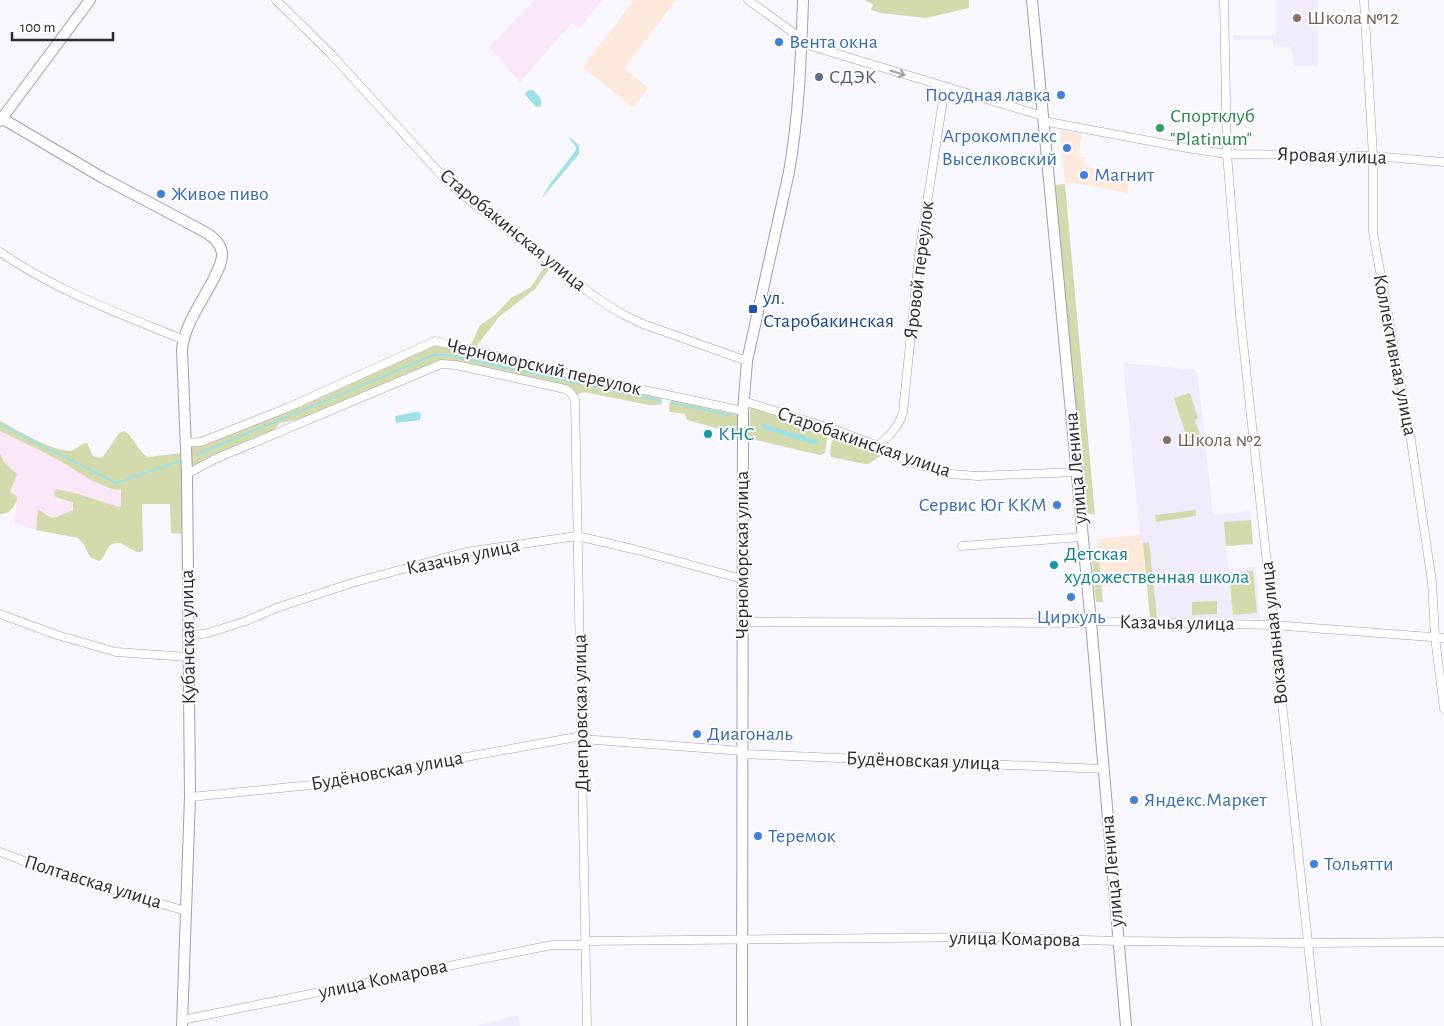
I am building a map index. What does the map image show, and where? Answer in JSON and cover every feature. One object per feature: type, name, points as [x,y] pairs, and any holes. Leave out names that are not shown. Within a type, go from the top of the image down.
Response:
[{"type":"street","points":[[2,120],[90,0]]},
{"type":"street","name":"Старобакинская улица","points":[[276,0],[326,48],[445,178],[474,204],[601,301],[624,315],[643,324],[747,361]]},
{"type":"street","name":"Яровая улица","points":[[748,0],[802,41],[1043,118],[1187,148],[1227,154],[1374,156],[1444,162]]},
{"type":"street","name":"Черноморская улица","points":[[742,1026],[743,406],[747,361],[792,153],[798,111],[803,0]]},
{"type":"street","name":"улица Ленина","points":[[1032,0],[1104,769],[1117,941],[1126,1026]]},
{"type":"street","name":"Вокзальная улица","points":[[1224,0],[1227,154],[1242,332],[1316,1026]]},
{"type":"street","name":"Коллективная улица","points":[[1364,0],[1374,156],[1373,233],[1410,434],[1432,582],[1435,637],[1444,709]]},
{"type":"street","name":"Яровой переулок","points":[[878,446],[893,432],[902,419],[920,255],[945,87]]},
{"type":"street","name":"Кубанская улица","points":[[2,120],[103,178],[205,232],[218,243],[222,251],[222,258],[184,340],[182,350],[187,474],[190,797],[182,1023]]},
{"type":"street","points":[[0,252],[49,282],[184,340]]},
{"type":"street","name":"Черноморский переулок","points":[[185,444],[201,442],[287,408],[429,343],[435,342],[592,379],[743,406]]},
{"type":"street","name":"Днепровская улица","points":[[187,474],[215,458],[441,364],[456,365],[565,389],[570,392],[575,399],[587,1026]]},
{"type":"street","name":"Старобакинская улица","points":[[743,406],[833,429],[878,446],[913,463],[951,474],[978,476],[1076,472]]},
{"type":"street","name":"Казачья улица","points":[[188,636],[208,633],[246,621],[276,608],[355,582],[466,552],[577,536],[637,550],[742,579]]},
{"type":"street","points":[[962,546],[1082,537]]},
{"type":"street","points":[[0,614],[50,633],[116,652],[188,657]]},
{"type":"street","name":"Казачья улица","points":[[742,622],[1090,622],[1273,625],[1444,638]]},
{"type":"street","name":"Будёновская улица","points":[[190,797],[334,781],[582,738],[743,752],[1104,769]]},
{"type":"street","name":"Полтавская улица","points":[[0,852],[58,874],[186,911]]},
{"type":"street","name":"улица Комарова","points":[[182,1023],[552,945],[742,938],[836,940],[986,937],[1117,941],[1444,942]]},
{"type":"shaded area","points":[[535,0],[602,0],[579,29],[572,23],[520,82],[489,47]]},
{"type":"shaded area","points":[[634,0],[676,0],[624,68],[648,88],[633,108],[583,67]]},
{"type":"shaded area","name":"Школа №12","points":[[1276,0],[1318,0],[1318,66],[1294,66],[1291,47],[1273,46],[1273,40],[1234,40],[1234,35],[1276,35]]},
{"type":"shaded area","points":[[1060,130],[1082,134],[1078,156],[1085,157],[1083,166],[1098,169],[1097,172],[1118,176],[1117,180],[1129,183],[1127,193],[1076,183],[1065,184]]},
{"type":"shaded area","name":"Школа №2","points":[[1123,363],[1197,370],[1213,515],[1250,511],[1253,544],[1226,546],[1228,569],[1256,567],[1260,619],[1150,617]]},
{"type":"shaded area","points":[[0,431],[99,483],[121,490],[121,507],[56,489],[56,497],[73,504],[73,510],[54,518],[47,516],[42,511],[36,524],[36,530],[14,523],[17,496],[10,492],[10,489],[17,474],[5,463],[0,454]]},
{"type":"shaded area","points":[[1140,535],[1140,543],[1143,543],[1147,583],[1101,587],[1097,539]]},
{"type":"shaded area","points":[[519,1015],[520,1026],[475,1026]]},
{"type":"green space","points":[[866,0],[969,0],[969,8],[926,18],[881,13],[871,10],[873,4]]},
{"type":"green space","points":[[1065,184],[1095,515],[1085,513],[1055,185]]},
{"type":"green space","points":[[545,266],[549,269],[535,289],[499,317],[475,348],[470,347],[480,325],[495,315],[511,298],[531,287]]},
{"type":"green space","points":[[436,345],[661,396],[662,403],[660,405],[649,405],[584,392],[576,395],[446,361],[305,418],[280,423],[272,432],[192,468],[189,447],[199,446],[288,411],[425,348]]},
{"type":"green space","points":[[1190,393],[1198,418],[1195,420],[1202,441],[1189,445],[1174,398]]},
{"type":"green space","points":[[672,400],[738,413],[738,430],[734,433],[687,420],[685,414],[670,412],[669,404]]},
{"type":"green space","points":[[751,408],[828,431],[825,453],[820,455],[751,439],[749,437]]},
{"type":"green space","points":[[0,421],[54,448],[70,451],[87,443],[93,456],[99,458],[103,457],[119,433],[124,431],[148,457],[183,453],[185,534],[171,533],[170,504],[142,504],[143,550],[141,552],[134,551],[123,544],[115,543],[109,547],[99,561],[90,557],[78,538],[36,530],[38,509],[54,518],[73,510],[73,503],[54,495],[56,489],[119,507],[121,506],[121,490],[105,487],[54,458],[0,431]]},
{"type":"green space","points":[[836,434],[875,448],[881,453],[881,456],[868,464],[831,457],[831,445]]},
{"type":"green space","points":[[0,454],[5,463],[17,474],[10,492],[17,496],[17,500],[11,510],[3,514],[0,514]]},
{"type":"green space","points":[[1196,510],[1196,516],[1156,522],[1155,515]]},
{"type":"green space","points":[[1251,520],[1253,544],[1226,546],[1224,522]]},
{"type":"green space","points":[[1149,542],[1157,618],[1150,617],[1143,543]]},
{"type":"green space","points":[[1099,560],[1103,602],[1096,602],[1092,561]]},
{"type":"green space","points":[[1253,571],[1257,613],[1233,615],[1229,573]]},
{"type":"green space","points":[[1217,601],[1217,614],[1192,615],[1192,602]]},
{"type":"water","points":[[533,90],[541,99],[541,106],[536,107],[526,96],[525,93]]},
{"type":"water","points":[[568,137],[579,146],[579,154],[541,199],[576,150],[576,147]]},
{"type":"water","points":[[416,412],[421,413],[420,420],[396,423],[395,416]]},
{"type":"water","points":[[761,425],[817,440],[819,443],[812,444],[764,429]]},
{"type":"waterway","points":[[198,454],[434,355],[448,355],[661,401]]},
{"type":"waterway","points":[[672,403],[730,415]]},
{"type":"waterway","points":[[0,424],[116,483],[180,461]]},
{"type":"place","name":"Школа №12","points":[[1297,18]]},
{"type":"place","name":"Вента окна","points":[[779,42]]},
{"type":"place","name":"СДЭК","points":[[819,77]]},
{"type":"place","name":"Посудная лавка","points":[[1061,95]]},
{"type":"place","name":"Спортклуб \"Platinum\"","points":[[1160,128]]},
{"type":"place","name":"Агрокомплекс Выселковский","points":[[1067,148]]},
{"type":"place","name":"Магнит","points":[[1084,175]]},
{"type":"place","name":"Живое пиво","points":[[161,194]]},
{"type":"place","name":"ул. Старобакинская","points":[[753,309]]},
{"type":"place","name":"КНС","points":[[708,434]]},
{"type":"place","name":"Школа №2","points":[[1167,440]]},
{"type":"place","name":"Сервис Юг ККМ","points":[[1057,505]]},
{"type":"place","name":"Детская художественная школа","points":[[1054,565]]},
{"type":"place","name":"Циркуль","points":[[1071,597]]},
{"type":"place","name":"Диагональ","points":[[697,734]]},
{"type":"place","name":"Яндекс.Маркет","points":[[1134,800]]},
{"type":"place","name":"Теремок","points":[[758,836]]},
{"type":"place","name":"Тольятти","points":[[1314,864]]}]
